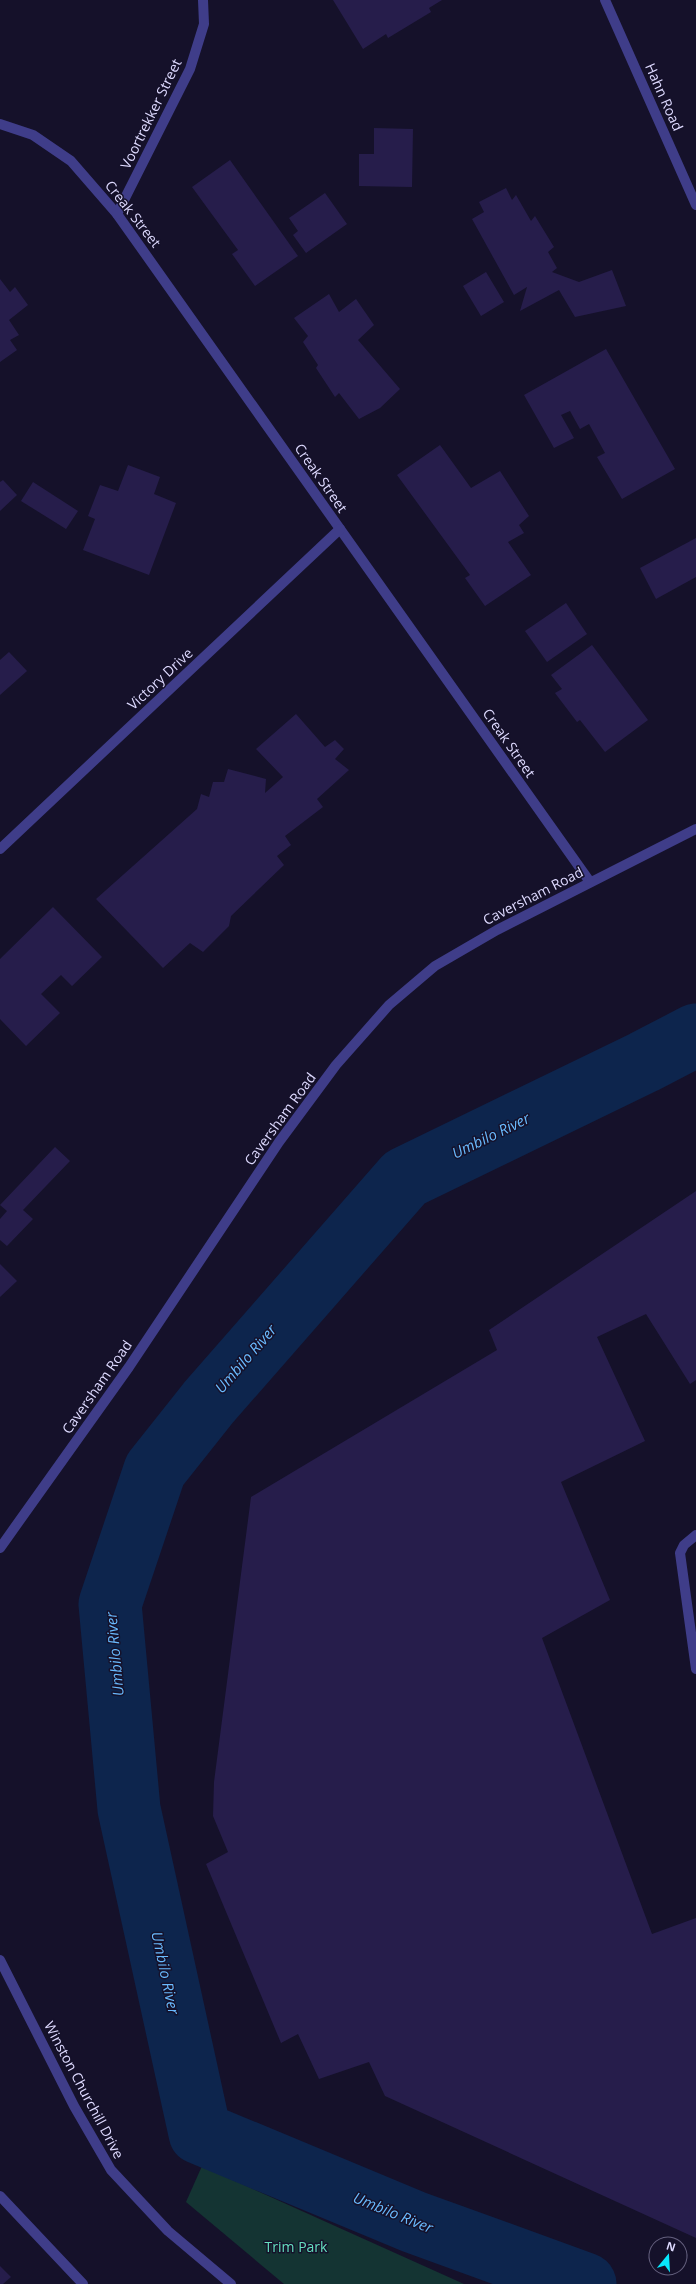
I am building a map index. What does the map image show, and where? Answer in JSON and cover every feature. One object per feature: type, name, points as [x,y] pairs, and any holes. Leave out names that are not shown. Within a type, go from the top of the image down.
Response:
[{"type":"street","name":"Voortrekker Street","points":[[117,214],[190,69],[204,24],[203,0]]},
{"type":"street","name":"Hahn Road","points":[[605,0],[696,205]]},
{"type":"street","name":"Creak Street","points":[[0,124],[32,135],[71,161],[117,214],[590,882]]},
{"type":"street","name":"Victory Drive","points":[[0,849],[340,529]]},
{"type":"street","name":"Caversham Road","points":[[0,1548],[129,1367],[279,1142],[336,1065],[389,1005],[435,966],[497,930],[696,829]]},
{"type":"street","points":[[696,1535],[684,1544],[680,1553],[696,1669]]},
{"type":"street","name":"Winston Churchill Drive","points":[[0,1960],[74,2106],[111,2170],[168,2231],[231,2284]]},
{"type":"street","points":[[0,2196],[83,2284]]},
{"type":"green space","name":"Trim Park","points":[[202,2166],[464,2284],[284,2284],[186,2202]]},
{"type":"building","points":[[333,0],[442,0],[429,8],[431,12],[388,38],[386,34],[363,49]]},
{"type":"building","points":[[374,128],[413,129],[412,187],[359,186],[359,154],[374,154]]},
{"type":"building","points":[[230,160],[298,256],[255,286],[232,254],[238,250],[192,187]]},
{"type":"building","points":[[506,188],[512,200],[516,195],[531,221],[535,216],[554,247],[548,252],[557,268],[552,272],[579,282],[612,270],[626,306],[575,317],[559,290],[520,311],[527,287],[514,295],[472,219],[484,212],[479,202]]},
{"type":"building","points":[[325,193],[347,224],[306,253],[293,235],[298,231],[289,218]]},
{"type":"building","points":[[486,272],[504,302],[481,316],[463,286]]},
{"type":"building","points":[[0,279],[10,292],[15,287],[28,305],[9,320],[19,335],[10,340],[17,350],[0,362]]},
{"type":"building","points":[[329,294],[339,312],[356,299],[374,325],[358,340],[400,389],[380,408],[359,419],[339,393],[335,397],[316,368],[318,365],[303,342],[308,336],[294,318]]},
{"type":"building","points":[[606,349],[675,469],[622,499],[597,457],[605,453],[589,424],[580,429],[570,411],[561,415],[574,438],[554,448],[524,395]]},
{"type":"building","points":[[440,445],[471,488],[500,471],[529,516],[519,525],[524,533],[508,542],[531,575],[485,606],[465,578],[470,575],[397,475]]},
{"type":"building","points":[[128,465],[160,477],[154,494],[176,503],[149,575],[83,550],[95,519],[88,516],[100,485],[118,491]]},
{"type":"building","points":[[3,480],[17,495],[0,511],[0,482]]},
{"type":"building","points":[[33,482],[78,511],[66,529],[21,501]]},
{"type":"building","points":[[696,538],[696,577],[656,599],[640,568]]},
{"type":"building","points":[[566,603],[587,634],[547,662],[525,631]]},
{"type":"building","points":[[592,645],[648,720],[605,752],[580,720],[577,722],[555,693],[562,689],[551,675]]},
{"type":"building","points":[[9,652],[27,671],[0,695],[0,660]]},
{"type":"building","points":[[296,714],[325,747],[335,740],[344,749],[335,759],[349,770],[317,799],[323,807],[285,836],[291,845],[277,856],[284,865],[231,916],[229,926],[203,952],[190,943],[163,968],[96,899],[197,809],[201,794],[209,797],[213,782],[224,782],[228,769],[266,779],[265,793],[283,777],[256,749]]},
{"type":"building","points":[[53,907],[102,957],[72,986],[61,975],[41,994],[60,1013],[26,1046],[0,1019],[0,959]]},
{"type":"building","points":[[55,1147],[70,1161],[23,1210],[33,1219],[7,1246],[0,1240],[0,1219],[7,1211],[0,1205]]},
{"type":"building","points":[[696,1191],[696,1380],[690,1384],[646,1314],[597,1337],[645,1441],[561,1482],[610,1600],[542,1638],[652,1934],[696,1918],[696,2238],[385,2096],[369,2062],[319,2079],[298,2034],[281,2043],[206,1864],[228,1852],[213,1816],[214,1782],[251,1497],[497,1350],[489,1330]]},
{"type":"building","points":[[0,1264],[17,1281],[0,1297]]},
{"type":"building","points":[[0,2266],[11,2277],[3,2284],[0,2284]]},
{"type":"waterway","name":"Umbilo River","points":[[585,2284],[414,2222],[200,2133],[129,1809],[110,1604],[155,1470],[209,1402],[405,1178],[644,1062],[696,1035]]}]
